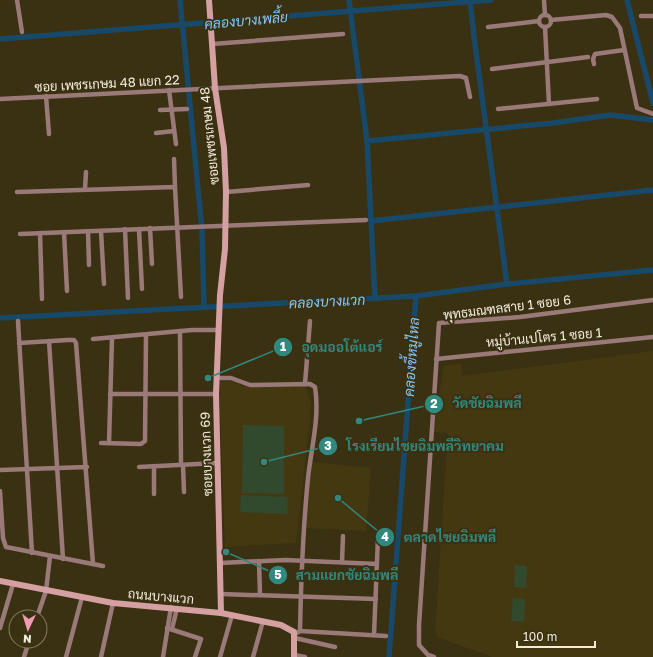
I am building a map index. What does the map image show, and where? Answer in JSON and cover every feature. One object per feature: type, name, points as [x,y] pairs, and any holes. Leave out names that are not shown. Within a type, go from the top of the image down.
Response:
[{"type":"street","points":[[17,0],[22,32]]},
{"type":"street","name":"ซอยเพชรเกษม 48","points":[[209,0],[215,88],[224,148],[226,192],[226,226],[220,294]]},
{"type":"street","points":[[544,0],[544,15]]},
{"type":"street","points":[[544,15],[549,16],[551,20]]},
{"type":"street","points":[[539,21],[540,17],[544,15]]},
{"type":"street","points":[[551,20],[606,15],[612,18],[620,28],[638,108],[652,114]]},
{"type":"street","points":[[640,16],[653,16]]},
{"type":"street","points":[[545,27],[550,24],[551,20]]},
{"type":"street","points":[[539,21],[541,25],[545,27]]},
{"type":"street","points":[[488,27],[539,21]]},
{"type":"street","points":[[545,27],[549,104]]},
{"type":"street","points":[[212,44],[342,34]]},
{"type":"street","points":[[594,64],[593,59],[595,54],[624,50]]},
{"type":"street","points":[[492,69],[588,58]]},
{"type":"street","name":"ซอย เพชรเกษม 48 แยก 22","points":[[0,99],[460,76],[466,78],[470,97]]},
{"type":"street","points":[[169,90],[176,144]]},
{"type":"street","points":[[46,96],[49,134]]},
{"type":"street","points":[[498,109],[597,99]]},
{"type":"street","points":[[160,110],[187,109]]},
{"type":"street","points":[[156,134],[174,131]]},
{"type":"street","points":[[174,159],[181,297]]},
{"type":"street","points":[[85,189],[86,172]]},
{"type":"street","points":[[226,192],[308,185]]},
{"type":"street","points":[[17,192],[175,187]]},
{"type":"street","points":[[20,234],[178,226],[226,226],[366,220]]},
{"type":"street","points":[[150,228],[152,264]]},
{"type":"street","points":[[125,229],[128,298]]},
{"type":"street","points":[[139,229],[142,289]]},
{"type":"street","points":[[88,231],[89,265]]},
{"type":"street","points":[[101,231],[104,284]]},
{"type":"street","points":[[64,232],[67,290]]},
{"type":"street","points":[[40,233],[42,299]]},
{"type":"street","name":"ซอยบางแวก 69","points":[[220,294],[216,394],[221,613]]},
{"type":"street","name":"พุทธมณฑลสาย 1 ซอย 6","points":[[434,657],[422,650],[419,640],[436,359],[440,323],[520,317],[653,300]]},
{"type":"street","points":[[18,321],[32,553]]},
{"type":"street","points":[[305,384],[310,321]]},
{"type":"street","points":[[92,340],[180,330],[219,330]]},
{"type":"street","points":[[180,330],[180,393],[184,492]]},
{"type":"street","points":[[101,444],[141,444],[145,441],[146,335]]},
{"type":"street","name":"หมู่บ้านเปโตร 1 ซอย 1","points":[[436,359],[653,337]]},
{"type":"street","points":[[109,443],[112,338]]},
{"type":"street","points":[[19,343],[72,340],[76,343],[87,467],[93,564]]},
{"type":"street","points":[[49,341],[63,559]]},
{"type":"street","points":[[217,378],[235,379],[250,385],[314,385],[316,393],[314,440],[309,468],[304,527],[301,596],[294,656],[305,657]]},
{"type":"street","points":[[110,394],[216,394]]},
{"type":"street","points":[[139,467],[217,463]]},
{"type":"street","points":[[154,466],[154,494]]},
{"type":"street","points":[[0,470],[87,467]]},
{"type":"street","points":[[0,491],[5,545],[8,548],[103,566]]},
{"type":"street","points":[[342,562],[343,536]]},
{"type":"street","points":[[374,635],[378,537]]},
{"type":"street","points":[[40,609],[46,590],[50,556]]},
{"type":"street","points":[[259,561],[260,595]]},
{"type":"street","points":[[220,563],[303,561],[377,564]]},
{"type":"street","name":"ถนนบางแวก","points":[[0,581],[113,603],[221,613],[288,627],[297,634]]},
{"type":"street","points":[[0,628],[13,584]]},
{"type":"street","points":[[221,594],[376,599]]},
{"type":"street","points":[[66,657],[82,597]]},
{"type":"street","points":[[101,657],[113,603]]},
{"type":"street","points":[[163,657],[174,608]]},
{"type":"street","points":[[220,657],[232,615]]},
{"type":"street","points":[[253,657],[263,621]]},
{"type":"street","points":[[170,629],[201,639],[195,657]]},
{"type":"street","points":[[297,634],[386,636]]},
{"type":"street","points":[[297,634],[334,647]]},
{"type":"shaded area","points":[[653,351],[653,657],[492,657],[437,637],[435,631],[448,433],[433,432],[444,366],[461,363],[462,376]]},
{"type":"shaded area","points":[[219,382],[234,382],[244,386],[304,386],[306,388],[311,402],[310,419],[296,543],[225,547]]},
{"type":"shaded area","points":[[312,462],[371,468],[366,531],[305,528]]},
{"type":"green space","points":[[243,425],[284,426],[284,494],[242,493]]},
{"type":"green space","points":[[241,495],[288,497],[287,514],[240,512]]},
{"type":"green space","points":[[515,565],[527,566],[526,588],[514,587]]},
{"type":"green space","points":[[513,598],[525,599],[524,622],[511,621]]},
{"type":"waterway","points":[[180,0],[202,231],[204,307]]},
{"type":"waterway","points":[[349,0],[367,141],[375,299]]},
{"type":"waterway","points":[[470,0],[507,284]]},
{"type":"waterway","name":"คลองบางเพลี้ย","points":[[0,39],[491,0]]},
{"type":"waterway","points":[[627,0],[653,103]]},
{"type":"waterway","points":[[367,141],[553,123],[610,115],[653,120]]},
{"type":"waterway","points":[[371,221],[653,190]]},
{"type":"waterway","name":"คลองบางแวก","points":[[0,318],[416,296],[507,284],[653,270]]},
{"type":"waterway","name":"คลองขี้หมูไหล","points":[[389,657],[416,296]]},
{"type":"place","name":"อุดมออโต้แอร์","points":[[208,378]]},
{"type":"place","name":"วัดชัยฉิมพลี","points":[[359,421]]},
{"type":"place","name":"โรงเรียนไชยฉิมพลีวิทยาคม","points":[[264,462]]},
{"type":"place","name":"ตลาดไชยฉิมพลี","points":[[338,498]]},
{"type":"place","name":"สามแยกชัยฉิมพลี","points":[[226,552]]}]
